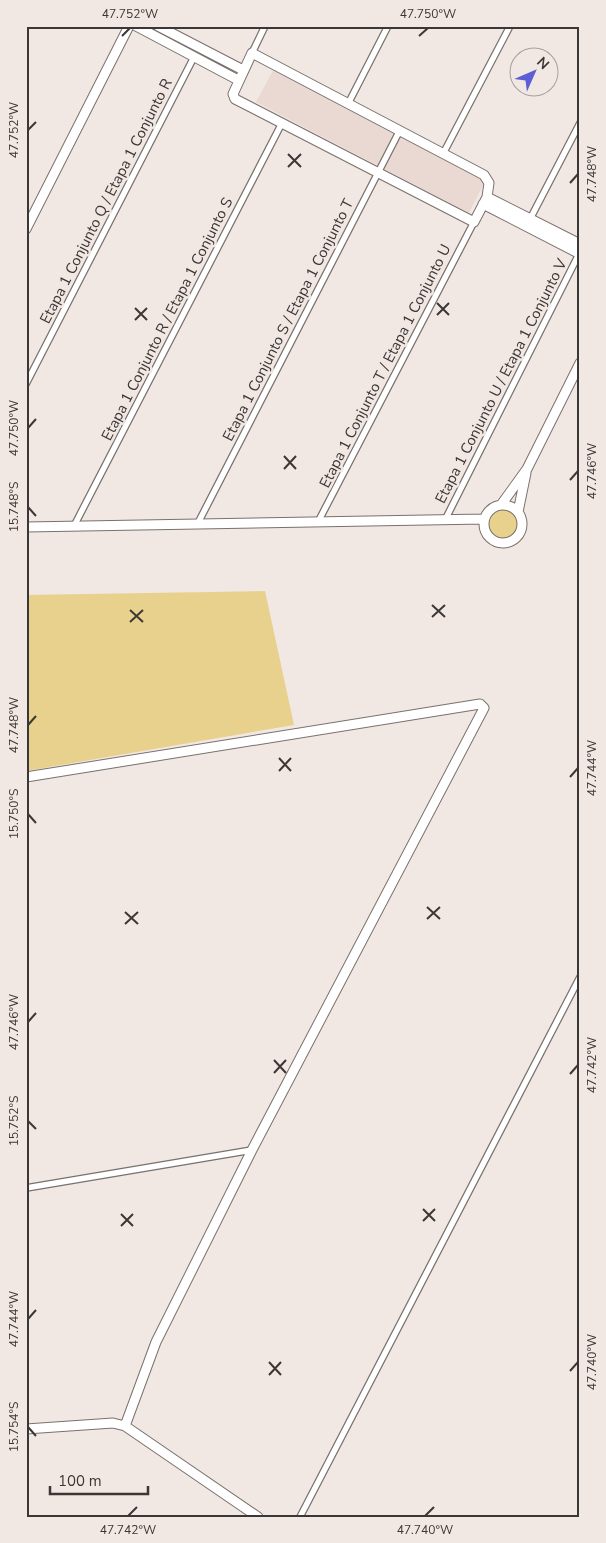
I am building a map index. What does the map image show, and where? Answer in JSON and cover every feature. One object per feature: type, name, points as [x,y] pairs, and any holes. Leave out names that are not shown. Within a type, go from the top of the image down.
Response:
[{"type":"street","points":[[26,229],[129,26]]},
{"type":"street","points":[[136,26],[238,80]]},
{"type":"street","points":[[158,26],[243,70]]},
{"type":"street","points":[[252,53],[444,152],[487,177],[489,183],[485,201],[474,222],[235,99],[233,94],[238,80],[265,26]]},
{"type":"street","points":[[349,102],[388,26]]},
{"type":"street","points":[[444,152],[510,26]]},
{"type":"street","name":"Etapa 1 Conjunto Q / Etapa 1 Conjunto R","points":[[26,384],[194,57]]},
{"type":"street","name":"Etapa 1 Conjunto R / Etapa 1 Conjunto S","points":[[74,526],[282,123]]},
{"type":"street","points":[[529,222],[580,123]]},
{"type":"street","name":"Etapa 1 Conjunto S / Etapa 1 Conjunto T","points":[[198,523],[400,130]]},
{"type":"street","points":[[485,201],[580,244]]},
{"type":"street","name":"Etapa 1 Conjunto T / Etapa 1 Conjunto U","points":[[318,522],[474,222]]},
{"type":"street","points":[[529,222],[579,254]]},
{"type":"street","name":"Etapa 1 Conjunto U / Etapa 1 Conjunto V","points":[[445,520],[579,254]]},
{"type":"street","points":[[501,505],[527,469],[580,363]]},
{"type":"street","points":[[518,512],[510,506],[501,505],[490,509],[483,525],[488,536],[492,540],[504,544],[515,540],[519,535],[522,523],[518,512],[527,469]]},
{"type":"street","points":[[26,527],[484,519]]},
{"type":"street","points":[[26,778],[480,704],[484,706],[484,710],[252,1150],[156,1342],[125,1426]]},
{"type":"street","points":[[300,1517],[580,977]]},
{"type":"street","points":[[26,1188],[252,1150]]},
{"type":"street","points":[[26,1429],[112,1423],[125,1426],[258,1517]]},
{"type":"shaded area","points":[[274,69],[485,181],[469,213],[256,102]]},
{"type":"shaded area","points":[[503,508],[514,513],[519,524],[514,535],[503,540],[492,535],[487,524],[492,513]]},
{"type":"shaded area","points":[[265,591],[294,725],[26,771],[26,595]]}]
